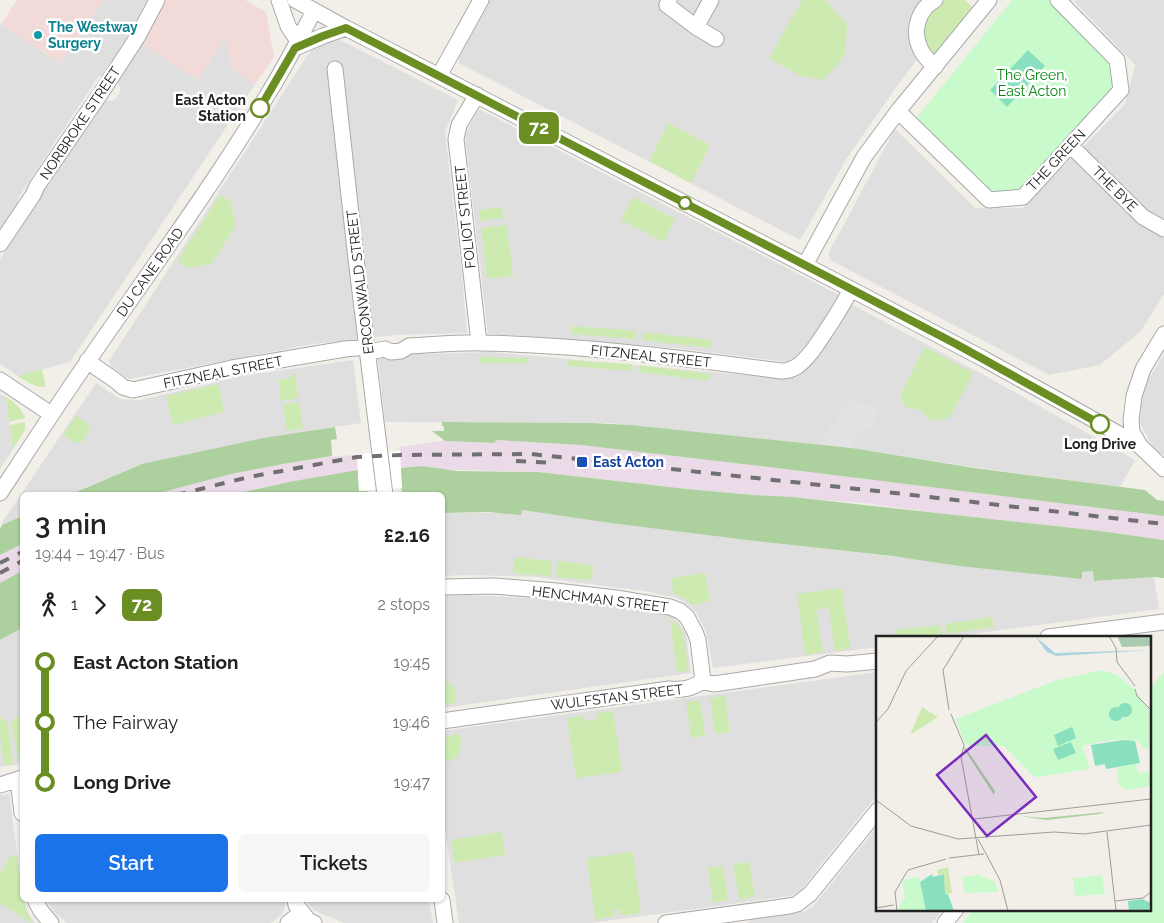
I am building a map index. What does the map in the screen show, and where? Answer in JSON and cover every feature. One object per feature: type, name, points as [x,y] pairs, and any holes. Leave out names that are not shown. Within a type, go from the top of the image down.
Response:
[{"type":"street","name":"NORBROKE STREET","points":[[0,244],[138,36],[157,0]]},
{"type":"street","points":[[279,0],[296,44],[346,28]]},
{"type":"street","points":[[295,0],[1001,368],[1140,446],[1164,469]]},
{"type":"street","points":[[439,76],[481,0]]},
{"type":"street","points":[[669,0],[666,5],[716,39]]},
{"type":"street","points":[[696,26],[711,0]]},
{"type":"street","name":"THE GREEN","points":[[898,111],[989,200],[1023,196],[1121,90],[1117,60],[1058,0]]},
{"type":"street","points":[[930,1],[919,19],[917,38],[920,49],[926,59],[935,67]]},
{"type":"street","points":[[805,265],[864,156],[986,1]]},
{"type":"street","name":"DU CANE ROAD","points":[[0,494],[87,361],[212,182],[268,95],[314,11]]},
{"type":"street","name":"ERCONWALD STREET","points":[[335,69],[385,492]]},
{"type":"street","name":"FOLIOT STREET","points":[[477,95],[459,125],[456,139],[479,343]]},
{"type":"street","name":"THE BYE","points":[[1070,145],[1143,217],[1164,229]]},
{"type":"street","name":"FITZNEAL STREET","points":[[87,361],[124,387],[133,390],[232,368],[345,349],[385,349],[391,352],[401,351],[409,346],[479,343],[562,346],[789,371],[797,367],[808,356],[832,322],[851,289]]},
{"type":"street","points":[[1140,446],[1132,432],[1130,420],[1134,396],[1143,369],[1164,334]]},
{"type":"street","points":[[0,380],[51,414]]},
{"type":"street","name":"HENCHMAN STREET","points":[[445,587],[494,586],[556,591],[670,606],[687,617],[695,632],[698,640],[703,681]]},
{"type":"street","points":[[1062,636],[1148,630],[1164,622]]},
{"type":"street","name":"WULFSTAN STREET","points":[[445,721],[669,689],[682,690],[703,681],[714,684],[815,669],[830,663],[846,664],[876,661]]},
{"type":"street","points":[[0,775],[20,778]]},
{"type":"street","points":[[0,785],[20,778]]},
{"type":"street","points":[[666,923],[735,918],[797,904],[810,894],[876,812]]},
{"type":"street","points":[[36,902],[51,923]]},
{"type":"street","points":[[442,902],[445,923]]},
{"type":"street","points":[[288,923],[298,906],[309,921],[314,923]]},
{"type":"street","points":[[946,923],[955,910]]},
{"type":"shaded area","points":[[17,0],[103,0],[60,63],[1,24]]},
{"type":"shaded area","points":[[103,0],[147,0],[104,75],[98,77],[18,198],[19,205],[0,233],[0,25],[60,63]]},
{"type":"shaded area","points":[[163,0],[245,0],[266,12],[274,57],[255,84],[232,68],[225,37],[198,80],[141,43]]},
{"type":"shaded area","points":[[488,0],[962,0],[897,86],[847,158],[800,240],[459,63],[459,57]]},
{"type":"shaded area","points":[[1073,0],[1164,0],[1164,294],[1141,331],[1100,365],[1049,375],[832,261],[828,254],[895,129],[975,208],[1023,208],[1125,104],[1135,65]]},
{"type":"shaded area","points":[[225,36],[232,68],[255,84],[70,362],[18,376],[0,364],[0,259],[43,193],[43,188],[103,101],[115,100],[118,96],[121,89],[117,81],[141,44],[143,43],[198,80]]},
{"type":"shaded area","points":[[340,40],[458,100],[445,132],[467,333],[395,335],[313,344],[129,379],[111,366],[109,361],[307,56],[313,48],[330,41]]},
{"type":"shaded area","points":[[478,110],[839,296],[827,317],[797,357],[789,362],[674,348],[488,334],[465,135]]},
{"type":"shaded area","points":[[851,304],[982,374],[1135,460],[1120,487],[965,466],[852,448],[610,423],[385,422],[378,359],[383,355],[492,352],[787,379],[802,373],[807,368],[837,331]]},
{"type":"shaded area","points":[[1164,354],[1164,454],[1156,454],[1140,423],[1143,388]]},
{"type":"shaded area","points":[[353,360],[361,423],[263,438],[169,458],[134,467],[75,492],[23,492],[96,383],[120,399],[140,400],[242,376]]},
{"type":"shaded area","points":[[0,394],[6,397],[13,449],[0,469]]},
{"type":"shaded area","points":[[851,398],[879,411],[870,430],[862,427],[852,448],[819,444]]},
{"type":"shaded area","points":[[496,440],[581,445],[1164,516],[1164,540],[864,503],[687,489],[538,472],[424,469],[421,466],[358,470],[244,492],[163,492],[231,474],[330,457],[400,451],[399,447],[441,441],[495,443]]},
{"type":"shaded area","points":[[20,496],[20,517],[1,524]]},
{"type":"shaded area","points":[[521,510],[755,541],[1082,578],[1081,572],[1094,571],[1095,581],[1154,577],[1159,609],[956,636],[876,636],[876,647],[713,668],[706,631],[696,612],[683,601],[674,597],[644,591],[537,577],[445,576],[445,513],[521,514]]},
{"type":"shaded area","points":[[20,545],[20,572],[0,583],[0,555]]},
{"type":"shaded area","points":[[445,596],[535,598],[664,614],[672,617],[679,623],[686,634],[691,673],[445,708]]},
{"type":"shaded area","points":[[20,629],[20,764],[0,767],[0,640]]},
{"type":"shaded area","points":[[876,672],[876,796],[799,892],[790,896],[591,923],[459,923],[445,828],[445,731]]},
{"type":"shaded area","points":[[9,794],[20,874],[20,902],[25,902],[28,913],[35,923],[0,923],[0,795]]},
{"type":"shaded area","points":[[876,828],[876,910],[942,910],[932,923],[746,923],[750,920],[804,912],[813,906]]},
{"type":"shaded area","points":[[48,902],[286,902],[281,915],[271,923],[67,923],[54,912]]},
{"type":"shaded area","points":[[307,902],[429,902],[433,923],[344,923],[315,911]]},
{"type":"green space","points":[[802,0],[825,0],[847,24],[845,55],[824,80],[800,76],[769,58]]},
{"type":"green space","points":[[944,0],[965,0],[972,7],[971,15],[935,55],[930,53],[923,38],[923,24],[936,4]]},
{"type":"green space","name":"The Green, East Acton","points":[[1012,0],[1051,0],[1116,65],[1120,89],[1022,191],[1009,195],[988,189],[915,120]]},
{"type":"green space","points":[[1028,50],[1045,66],[1007,107],[990,90]]},
{"type":"green space","points":[[668,123],[710,145],[691,183],[649,161]]},
{"type":"green space","points":[[220,195],[230,201],[236,225],[211,264],[188,268],[177,261]]},
{"type":"green space","points":[[633,197],[675,219],[663,242],[621,220]]},
{"type":"green space","points":[[502,207],[503,218],[480,221],[479,210]]},
{"type":"green space","points":[[507,225],[513,276],[487,279],[481,228]]},
{"type":"green space","points":[[572,326],[636,331],[635,339],[571,334]]},
{"type":"green space","points":[[643,332],[711,340],[710,348],[642,340]]},
{"type":"green space","points":[[925,347],[973,373],[951,416],[944,420],[930,420],[921,410],[908,408],[902,402],[901,393]]},
{"type":"green space","points":[[480,357],[527,358],[527,363],[480,363]]},
{"type":"green space","points":[[567,360],[632,364],[632,371],[567,366]]},
{"type":"green space","points":[[639,365],[710,374],[709,381],[638,372]]},
{"type":"green space","points":[[42,369],[46,387],[34,385],[18,376]]},
{"type":"green space","points":[[295,374],[298,398],[281,401],[278,380],[291,378],[291,375]]},
{"type":"green space","points":[[218,384],[224,412],[173,425],[166,396]]},
{"type":"green space","points":[[6,397],[22,411],[25,418],[9,422]]},
{"type":"green space","points":[[299,402],[303,428],[287,431],[283,405]]},
{"type":"green space","points":[[76,415],[88,424],[90,429],[82,442],[76,443],[63,435]]},
{"type":"green space","points":[[25,422],[25,430],[13,449],[10,425]]},
{"type":"green space","points":[[442,422],[630,425],[852,448],[974,468],[1145,490],[1157,500],[1164,501],[1164,516],[581,445],[496,440],[495,443],[445,441],[432,431],[444,431]]},
{"type":"green space","points":[[335,427],[337,439],[331,440],[332,456],[231,474],[163,492],[76,492],[142,464],[263,438]]},
{"type":"green space","points":[[421,466],[458,471],[538,472],[687,489],[792,497],[1100,531],[1164,540],[1164,578],[1094,581],[1093,571],[1082,572],[1082,579],[960,566],[892,556],[611,523],[522,510],[521,515],[487,512],[445,513],[445,492],[402,492],[400,468]]},
{"type":"green space","points":[[358,470],[359,491],[368,492],[244,492]]},
{"type":"green space","points":[[20,517],[20,545],[0,555],[0,529],[2,525]]},
{"type":"green space","points":[[515,557],[552,561],[551,576],[513,573]]},
{"type":"green space","points":[[557,561],[593,565],[592,580],[556,577]]},
{"type":"green space","points":[[20,572],[20,629],[0,640],[0,583]]},
{"type":"green space","points":[[705,573],[710,601],[693,605],[673,594],[672,578]]},
{"type":"green space","points":[[842,588],[850,648],[835,651],[829,607],[816,610],[823,652],[805,655],[797,594]]},
{"type":"green space","points":[[992,617],[994,627],[946,634],[945,624]]},
{"type":"green space","points":[[670,620],[679,626],[683,633],[689,671],[677,672]]},
{"type":"green space","points":[[940,625],[942,634],[896,636],[895,630]]},
{"type":"green space","points":[[1164,672],[1164,923],[963,923],[973,910],[1152,910],[1152,686]]},
{"type":"green space","points":[[445,680],[454,688],[456,703],[445,704]]},
{"type":"green space","points":[[725,696],[730,732],[715,734],[710,698]]},
{"type":"green space","points":[[700,700],[705,736],[691,738],[686,702]]},
{"type":"green space","points":[[613,711],[622,772],[576,778],[567,718],[584,716],[585,721],[597,719],[597,713]]},
{"type":"green space","points":[[20,714],[19,763],[11,722]]},
{"type":"green space","points":[[0,717],[8,722],[13,764],[4,765]]},
{"type":"green space","points":[[460,734],[461,745],[457,757],[445,762],[445,744],[447,736]]},
{"type":"green space","points":[[502,832],[505,855],[454,863],[451,840]]},
{"type":"green space","points":[[633,852],[641,913],[621,916],[620,909],[614,910],[615,916],[595,920],[587,858]]},
{"type":"green space","points":[[11,856],[17,856],[20,902],[24,902],[32,921],[31,923],[0,903],[0,873]]},
{"type":"green space","points":[[749,862],[755,897],[739,899],[733,864]]},
{"type":"green space","points":[[723,866],[728,900],[713,903],[708,868]]},
{"type":"pier","points":[[400,451],[402,488],[359,491],[357,454]]},
{"type":"railway","points":[[188,492],[249,477],[357,457],[531,454],[1164,524]]},
{"type":"railway","points":[[516,461],[554,463]]},
{"type":"railway","points":[[0,563],[20,553]]},
{"type":"railway","points":[[0,573],[20,562]]},
{"type":"bus line","name":"72","points":[[260,108],[295,48],[346,28],[956,344],[1100,424]]},
{"type":"place","name":"The Westway Surgery","points":[[38,35]]},
{"type":"place","name":"East Acton Station","points":[[260,108]]},
{"type":"place","name":"Long Drive","points":[[1100,424]]},
{"type":"place","name":"East Acton","points":[[582,462]]}]
